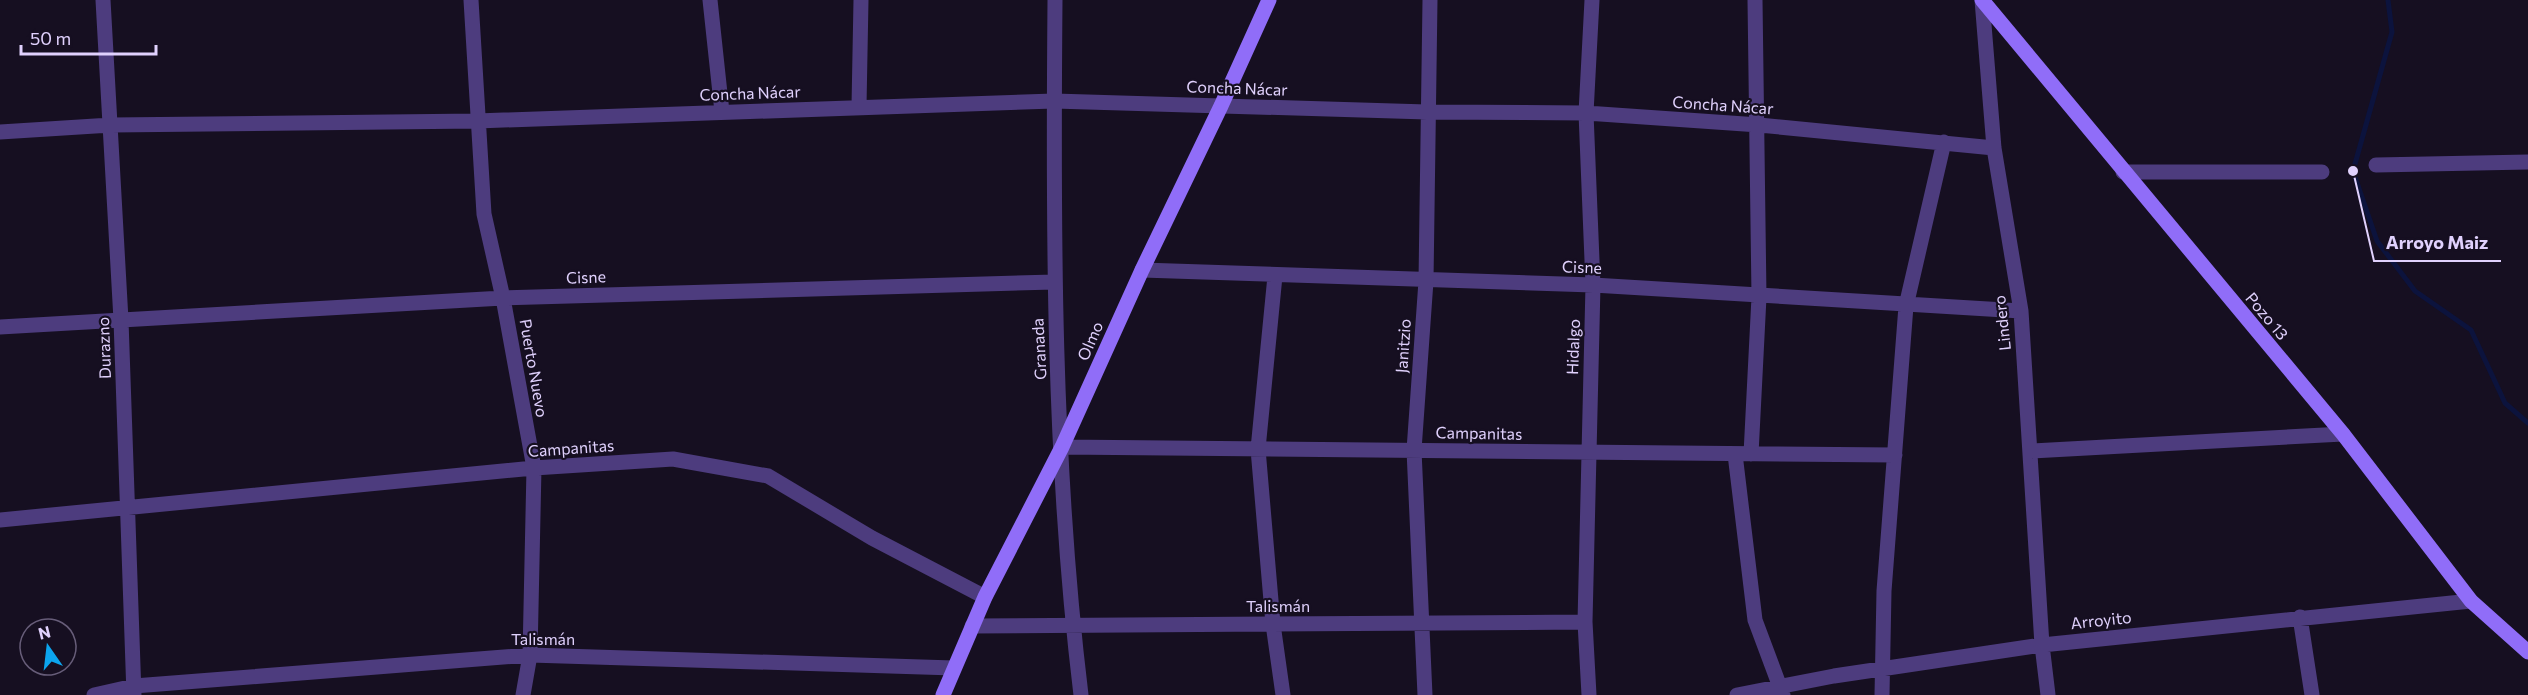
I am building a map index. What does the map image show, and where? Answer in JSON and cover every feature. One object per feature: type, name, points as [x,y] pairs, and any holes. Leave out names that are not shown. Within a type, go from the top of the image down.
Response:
[{"type":"main road","name":"Olmo","points":[[943,695],[986,597],[1062,447],[1269,0]]},
{"type":"main road","name":"Pozo 13","points":[[1982,0],[2343,434],[2471,601],[2528,652]]},
{"type":"street","name":"Durazno","points":[[103,0],[121,320],[134,691]]},
{"type":"street","name":"Puerto Nuevo","points":[[471,0],[484,214],[503,298],[534,468],[530,655],[523,695]]},
{"type":"street","points":[[710,0],[722,112]]},
{"type":"street","points":[[859,106],[861,0]]},
{"type":"street","name":"Granada","points":[[1055,0],[1054,282],[1072,624],[1081,695]]},
{"type":"street","name":"Janitzio","points":[[1425,695],[1414,450],[1426,280],[1430,0]]},
{"type":"street","name":"Hidalgo","points":[[1589,695],[1585,622],[1587,452],[1593,285],[1586,113],[1592,0]]},
{"type":"street","points":[[1755,0],[1759,125],[1759,297],[1743,454],[1755,620],[1782,691]]},
{"type":"street","name":"Lindero","points":[[1982,0],[1994,148],[2020,311],[2042,645],[2048,695]]},
{"type":"street","name":"Concha Nácar","points":[[0,132],[111,124],[477,122],[1054,100],[1427,112],[1586,113],[1759,125],[1994,148]]},
{"type":"street","points":[[1882,695],[1884,591],[1906,306],[1944,142]]},
{"type":"street","points":[[2376,165],[2528,162]]},
{"type":"street","points":[[2123,172],[2322,172]]},
{"type":"street","name":"Cisne","points":[[1142,270],[1593,285],[1906,306],[2020,311]]},
{"type":"street","points":[[1275,276],[1258,449],[1273,624],[1283,695]]},
{"type":"street","name":"Cisne","points":[[0,327],[503,298],[1054,282]]},
{"type":"street","points":[[2031,451],[2343,434]]},
{"type":"street","name":"Campanitas","points":[[1062,447],[1895,455]]},
{"type":"street","name":"Campanitas","points":[[0,520],[534,468],[673,459],[768,476],[872,537],[986,597]]},
{"type":"street","name":"Arroyito","points":[[1737,695],[1782,691],[1882,669],[2042,645],[2471,601]]},
{"type":"street","points":[[2300,617],[2312,695]]},
{"type":"street","name":"Talismán","points":[[972,627],[1072,624],[1585,622]]},
{"type":"street","name":"Talismán","points":[[94,695],[530,655],[954,668]]},
{"type":"waterway","points":[[2388,0],[2392,32],[2353,171],[2377,241],[2415,291],[2471,330],[2505,403],[2528,423]]},
{"type":"place","name":"Arroyo Maiz","points":[[2353,171]]}]
